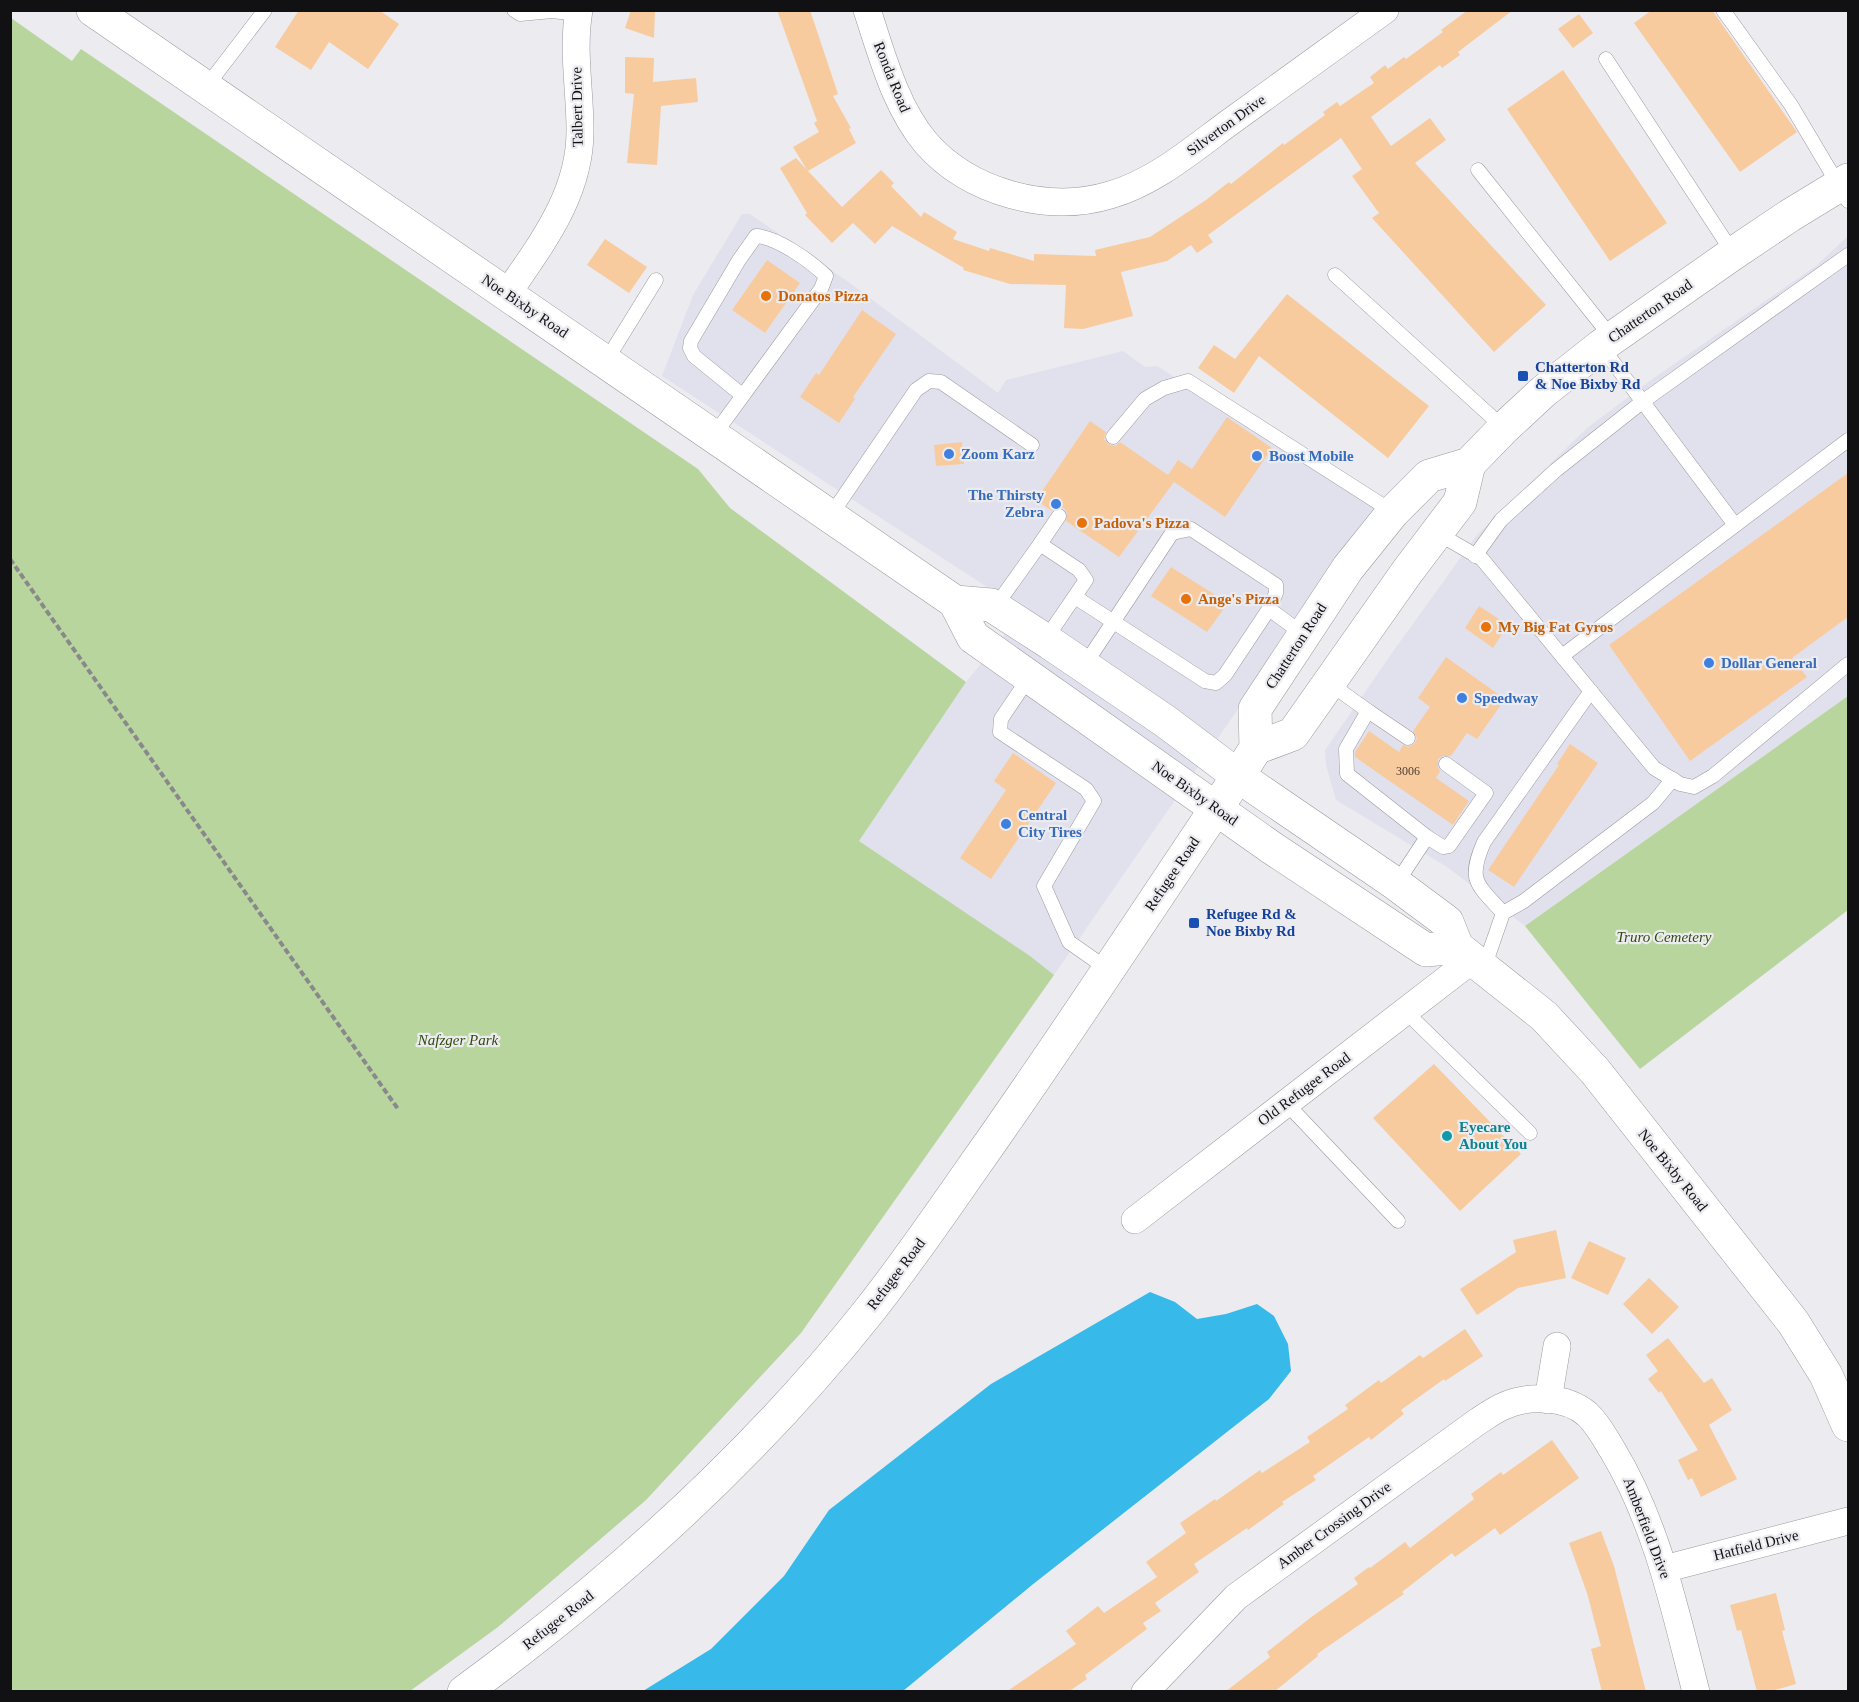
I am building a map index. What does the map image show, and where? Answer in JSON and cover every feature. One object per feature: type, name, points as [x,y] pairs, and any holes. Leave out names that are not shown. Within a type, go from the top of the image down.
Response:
[{"type":"street","name":"Noe Bixby Road","points":[[93,10],[955,602],[973,636],[1216,808],[1426,950],[1471,958]]},
{"type":"street","name":"Ronda Road","points":[[867,10],[892,83],[910,120],[927,143],[953,166],[982,185],[1015,196],[1050,202]]},
{"type":"street","name":"Silverton Drive","points":[[1050,202],[1109,196],[1163,171],[1385,10]]},
{"type":"street","name":"Talbert Drive","points":[[507,294],[561,211],[575,173],[580,133],[579,90],[575,48],[565,11]]},
{"type":"street","name":"Chatterton Road","points":[[1256,748],[1255,709],[1348,568],[1393,512],[1429,477],[1469,464],[1544,391],[1607,342],[1733,253],[1846,189]]},
{"type":"street","points":[[1238,776],[1256,748],[1293,734],[1436,532],[1460,502],[1469,464]]},
{"type":"street","name":"Noe Bixby Road","points":[[955,602],[995,607],[1165,721],[1238,776],[1396,884],[1447,922],[1471,958],[1544,1016],[1567,1039],[1768,1288],[1793,1322],[1826,1375],[1848,1425]]},
{"type":"street","name":"Refugee Road","points":[[464,1692],[595,1591],[724,1474],[770,1426],[870,1310],[1014,1109],[1238,776]]},
{"type":"street","name":"Old Refugee Road","points":[[1135,1220],[1406,1012],[1471,958]]},
{"type":"street","points":[[1548,1400],[1557,1346]]},
{"type":"street","name":"Amberfield Drive","points":[[1548,1400],[1571,1405],[1586,1413],[1597,1424],[1630,1480],[1664,1569],[1696,1692]]},
{"type":"street","name":"Amber Crossing Drive","points":[[1145,1692],[1236,1597],[1404,1473],[1503,1406],[1521,1401],[1548,1400]]},
{"type":"street","name":"Hatfield Drive","points":[[1664,1569],[1848,1521]]},
{"type":"lane","points":[[206,87],[265,10]]},
{"type":"lane","points":[[514,10],[520,14],[565,11]]},
{"type":"lane","points":[[1723,10],[1791,105],[1846,189]]},
{"type":"lane","points":[[1606,59],[1733,253]]},
{"type":"lane","points":[[1478,170],[1607,342],[1642,402],[1735,525]]},
{"type":"lane","points":[[714,435],[821,289],[826,276],[768,236],[756,236],[691,341],[690,348],[694,356],[742,395]]},
{"type":"lane","points":[[1475,556],[1501,520],[1556,470],[1642,402],[1848,255]]},
{"type":"lane","points":[[1335,275],[1504,428]]},
{"type":"lane","points":[[606,361],[656,280]]},
{"type":"lane","points":[[831,515],[916,390],[928,381],[941,382],[1032,445]]},
{"type":"lane","points":[[1113,437],[1145,399],[1164,388],[1188,381],[1393,512]]},
{"type":"lane","points":[[1562,656],[1848,440]]},
{"type":"lane","points":[[995,607],[1059,516]]},
{"type":"lane","points":[[1074,597],[1112,621],[1205,681],[1216,683],[1225,675],[1269,609],[1276,593],[1276,585],[1191,529],[1172,533],[1112,621],[1084,666]]},
{"type":"lane","points":[[1436,532],[1482,559],[1654,768],[1680,784],[1694,787],[1713,776],[1848,664]]},
{"type":"lane","points":[[1040,544],[1079,570],[1086,580],[1045,640]]},
{"type":"lane","points":[[1269,609],[1303,634]]},
{"type":"lane","points":[[1030,676],[1001,719],[1000,732],[1086,789],[1094,801],[1044,886],[1069,942],[1109,970]]},
{"type":"lane","points":[[1329,683],[1408,738]]},
{"type":"lane","points":[[1503,913],[1481,888],[1474,874],[1476,860],[1484,842],[1591,691]]},
{"type":"lane","points":[[1368,711],[1346,749],[1347,774],[1443,848],[1449,846],[1486,793],[1446,764]]},
{"type":"lane","points":[[1471,958],[1503,913],[1524,901],[1653,803],[1673,780]]},
{"type":"lane","points":[[1396,884],[1427,837]]},
{"type":"lane","points":[[1406,1012],[1530,1133]]},
{"type":"lane","points":[[1286,1103],[1398,1221]]},
{"type":"path","points":[[10,559],[398,1109]]},
{"type":"shaded area","points":[[742,214],[750,214],[847,281],[998,393],[1006,380],[1123,351],[1145,367],[1157,366],[1380,504],[1054,975],[859,841],[966,682],[1024,611],[662,376],[693,295]]},
{"type":"shaded area","points":[[1848,236],[1848,696],[1525,926],[1447,867],[1336,800],[1326,765],[1325,750],[1476,536],[1587,428],[1651,380],[1816,266]]},
{"type":"green space","name":"Nafzger Park","points":[[11,18],[72,61],[81,49],[698,469],[730,508],[966,682],[859,841],[1030,956],[1054,975],[801,1333],[646,1500],[498,1627],[410,1691],[11,1691]]},
{"type":"green space","name":"Truro Cemetery","points":[[1848,696],[1848,910],[1640,1069],[1525,926]]},
{"type":"water","points":[[1150,1292],[1175,1302],[1197,1319],[1226,1314],[1257,1304],[1274,1316],[1288,1344],[1291,1371],[1269,1399],[1032,1585],[903,1691],[643,1691],[711,1649],[784,1576],[829,1510],[991,1384]]},
{"type":"building","points":[[299,10],[379,10],[399,24],[368,69],[329,42],[311,70],[275,47]]},
{"type":"building","points":[[631,10],[655,10],[654,38],[625,28]]},
{"type":"building","points":[[777,10],[810,10],[838,94],[833,96],[851,128],[849,129],[856,143],[808,171],[842,207],[881,170],[894,183],[891,186],[921,217],[924,212],[957,232],[953,239],[989,251],[990,248],[1034,261],[1034,254],[1096,256],[1095,250],[1150,237],[1229,182],[1231,184],[1283,143],[1284,145],[1325,115],[1323,112],[1337,102],[1340,106],[1374,83],[1370,77],[1385,65],[1388,69],[1404,57],[1406,59],[1468,10],[1513,10],[1458,52],[1460,55],[1442,68],[1440,65],[1371,117],[1391,146],[1430,118],[1446,140],[1415,163],[1546,305],[1494,352],[1372,218],[1379,213],[1352,176],[1362,169],[1341,138],[1208,235],[1213,242],[1197,253],[1191,245],[1167,261],[1121,272],[1133,316],[1083,329],[1064,328],[1066,285],[1010,284],[963,270],[964,268],[892,226],[875,244],[853,223],[832,243],[805,215],[807,213],[780,168],[796,158],[807,170],[793,147],[819,132]]},
{"type":"building","points":[[1652,10],[1712,10],[1797,132],[1740,172],[1634,23]]},
{"type":"building","points":[[1579,14],[1593,33],[1573,48],[1558,29]]},
{"type":"building","points":[[625,57],[654,58],[653,82],[696,78],[698,102],[661,106],[657,165],[627,163],[634,94],[625,93]]},
{"type":"building","points":[[1563,70],[1667,223],[1610,261],[1507,109]]},
{"type":"building","points":[[605,239],[647,267],[629,293],[587,265]]},
{"type":"building","name":"Donatos Pizza","points":[[767,260],[800,283],[765,333],[732,310]]},
{"type":"building","points":[[1287,294],[1429,406],[1388,458],[1259,356],[1234,393],[1198,368],[1214,345],[1235,359]]},
{"type":"building","points":[[862,310],[896,334],[853,397],[855,399],[839,423],[800,397],[816,373],[819,375]]},
{"type":"building","points":[[1227,417],[1272,448],[1225,517],[1174,482],[1119,557],[1066,521],[1067,513],[1064,508],[1056,508],[1052,511],[1036,500],[1090,421],[1106,432],[1104,439],[1108,444],[1115,446],[1120,442],[1168,475],[1178,460],[1192,469]]},
{"type":"building","name":"Zoom Karz","points":[[962,442],[964,464],[936,466],[934,445]]},
{"type":"building","name":"Dollar General","points":[[1848,473],[1848,617],[1792,658],[1807,677],[1690,761],[1609,645]]},
{"type":"building","points":[[1171,567],[1228,603],[1207,632],[1151,596]]},
{"type":"building","name":"My Big Fat Gyros","points":[[1479,606],[1508,625],[1493,648],[1465,628]]},
{"type":"building","name":"Speedway","points":[[1446,657],[1505,699],[1477,739],[1467,733],[1451,756],[1438,759],[1440,771],[1436,778],[1469,801],[1453,825],[1355,757],[1355,752],[1369,731],[1399,752],[1403,745],[1408,747],[1415,743],[1417,738],[1413,731],[1430,707],[1418,698]]},
{"type":"building","points":[[1570,744],[1598,763],[1514,887],[1488,870],[1559,765],[1557,764]]},
{"type":"building","name":"Central City Tires","points":[[1013,753],[1056,783],[991,879],[960,858],[1006,790],[994,781]]},
{"type":"building","name":"Eyecare About You","points":[[1434,1064],[1521,1154],[1460,1211],[1373,1118]]},
{"type":"building","points":[[1556,1230],[1566,1278],[1518,1288],[1477,1315],[1460,1289],[1516,1252],[1513,1240]]},
{"type":"building","points":[[1589,1241],[1626,1258],[1608,1295],[1571,1278]]},
{"type":"building","points":[[1649,1278],[1679,1307],[1652,1334],[1623,1304]]},
{"type":"building","points":[[1465,1329],[1483,1356],[1445,1381],[1444,1379],[1401,1410],[1404,1414],[1371,1440],[1369,1437],[1313,1476],[1316,1480],[1282,1502],[1284,1504],[1194,1564],[1199,1572],[1155,1603],[1161,1611],[1143,1623],[1147,1629],[1085,1675],[1087,1679],[1068,1692],[1006,1692],[1076,1644],[1066,1631],[1098,1606],[1104,1613],[1157,1577],[1146,1562],[1186,1533],[1180,1523],[1260,1470],[1262,1473],[1310,1442],[1307,1437],[1348,1409],[1345,1405],[1379,1380],[1381,1383],[1420,1355],[1423,1358]]},
{"type":"building","points":[[1668,1338],[1704,1383],[1712,1378],[1732,1410],[1709,1425],[1737,1479],[1701,1497],[1692,1478],[1688,1480],[1678,1460],[1698,1450],[1661,1391],[1659,1393],[1648,1379],[1658,1371],[1646,1355]]},
{"type":"building","points":[[1552,1440],[1579,1478],[1500,1535],[1495,1528],[1455,1557],[1452,1553],[1402,1592],[1404,1594],[1317,1654],[1318,1656],[1274,1692],[1225,1692],[1270,1657],[1267,1652],[1358,1584],[1354,1578],[1405,1542],[1410,1548],[1474,1499],[1471,1494],[1501,1472],[1503,1475]]},
{"type":"building","points":[[1601,1531],[1614,1566],[1646,1692],[1602,1692],[1591,1649],[1601,1646],[1587,1593],[1569,1543]]},
{"type":"building","points":[[1776,1593],[1785,1630],[1782,1631],[1796,1684],[1768,1692],[1757,1692],[1741,1630],[1737,1631],[1730,1605]]},
{"type":"place","name":"Donatos Pizza","points":[[766,296]]},
{"type":"place","name":"Chatterton Rd & Noe Bixby Rd","points":[[1523,376]]},
{"type":"place","name":"Zoom Karz","points":[[949,454]]},
{"type":"place","name":"Boost Mobile","points":[[1257,456]]},
{"type":"place","name":"The Thirsty Zebra","points":[[1056,504]]},
{"type":"place","name":"Padova's Pizza","points":[[1082,523]]},
{"type":"place","name":"Ange's Pizza","points":[[1186,599]]},
{"type":"place","name":"My Big Fat Gyros","points":[[1486,627]]},
{"type":"place","name":"Dollar General","points":[[1709,663]]},
{"type":"place","name":"Speedway","points":[[1462,698]]},
{"type":"place","name":"Central City Tires","points":[[1006,824]]},
{"type":"place","name":"Refugee Rd & Noe Bixby Rd","points":[[1194,923]]},
{"type":"place","name":"Eyecare About You","points":[[1447,1136]]}]
